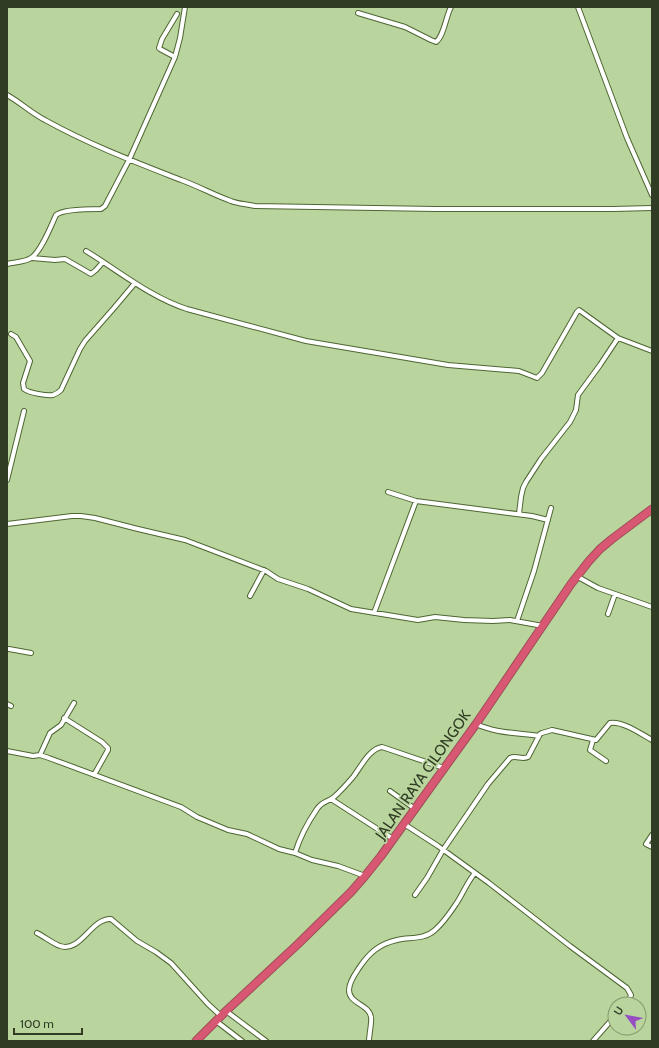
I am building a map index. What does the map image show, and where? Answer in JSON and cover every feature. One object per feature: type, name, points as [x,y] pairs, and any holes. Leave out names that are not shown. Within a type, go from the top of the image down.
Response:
[{"type":"highway","name":"JALAN RAYA CILONGOK","points":[[196,1041],[298,944],[351,892],[365,876],[476,724],[571,584],[600,549],[625,528],[652,509]]},
{"type":"street","points":[[7,264],[25,261],[32,258],[36,254],[58,213],[65,211],[101,209],[105,206],[129,160],[175,57],[180,38],[184,7]]},
{"type":"street","points":[[358,13],[405,27],[436,42],[441,35],[451,7]]},
{"type":"street","points":[[578,7],[627,138],[652,195]]},
{"type":"street","points":[[175,57],[160,50],[159,48],[162,39],[177,14]]},
{"type":"street","points":[[7,95],[44,120],[79,137],[129,160],[195,185],[232,202],[255,206],[435,209],[652,208]]},
{"type":"street","points":[[86,251],[135,283],[174,305],[306,341],[448,365],[518,371],[537,378],[542,373],[579,310],[618,338],[652,351]]},
{"type":"street","points":[[32,258],[55,260],[65,259],[91,274],[103,262]]},
{"type":"street","points":[[11,334],[16,337],[30,361],[22,383],[24,389],[28,392],[52,395],[58,393],[62,390],[85,341],[135,283]]},
{"type":"street","points":[[519,514],[521,497],[526,482],[541,459],[570,422],[576,410],[578,395],[618,338]]},
{"type":"street","points":[[7,480],[24,411]]},
{"type":"street","points":[[388,492],[416,501],[519,514],[548,520]]},
{"type":"street","points":[[374,613],[416,501]]},
{"type":"street","points":[[517,621],[534,571],[551,508]]},
{"type":"street","points":[[7,524],[72,516],[96,518],[185,540],[264,570],[278,578],[308,589],[351,609],[418,620],[435,617],[464,620],[517,621],[543,626]]},
{"type":"street","points":[[250,596],[264,570]]},
{"type":"street","points":[[578,576],[598,588],[652,607]]},
{"type":"street","points":[[608,614],[615,594]]},
{"type":"street","points":[[7,650],[9,649],[31,653]]},
{"type":"street","points":[[40,755],[50,733],[59,726],[74,703]]},
{"type":"street","points":[[64,718],[102,742],[108,748],[94,775]]},
{"type":"street","points":[[415,895],[427,878],[443,850],[493,778],[512,757],[528,757],[542,733],[552,730],[593,740],[597,739],[610,723],[614,722],[622,724],[652,740]]},
{"type":"street","points":[[476,724],[492,730],[539,736]]},
{"type":"street","points":[[593,740],[590,750],[606,761]]},
{"type":"street","points":[[295,852],[301,836],[318,807],[325,801],[331,799],[347,784],[370,754],[378,748],[382,747],[444,768]]},
{"type":"street","points":[[7,751],[33,756],[40,755],[181,807],[198,817],[228,830],[248,834],[279,849],[295,852],[312,860],[338,866],[365,876]]},
{"type":"street","points":[[390,791],[415,809]]},
{"type":"street","points":[[331,799],[393,839]]},
{"type":"street","points":[[404,824],[475,873],[627,988],[631,996]]},
{"type":"street","points":[[652,836],[646,844],[652,847]]},
{"type":"street","points":[[369,1041],[371,1021],[370,1014],[363,1006],[353,1000],[348,989],[357,972],[378,947],[398,940],[418,938],[428,935],[434,931],[456,904],[475,873]]},
{"type":"street","points":[[38,933],[54,943],[66,947],[76,943],[92,928],[103,921],[112,919],[136,941],[156,952],[171,963],[208,1004],[221,1016],[242,1041]]},
{"type":"street","points":[[221,1016],[266,1041]]},
{"type":"street","points":[[593,1041],[607,1025]]}]
